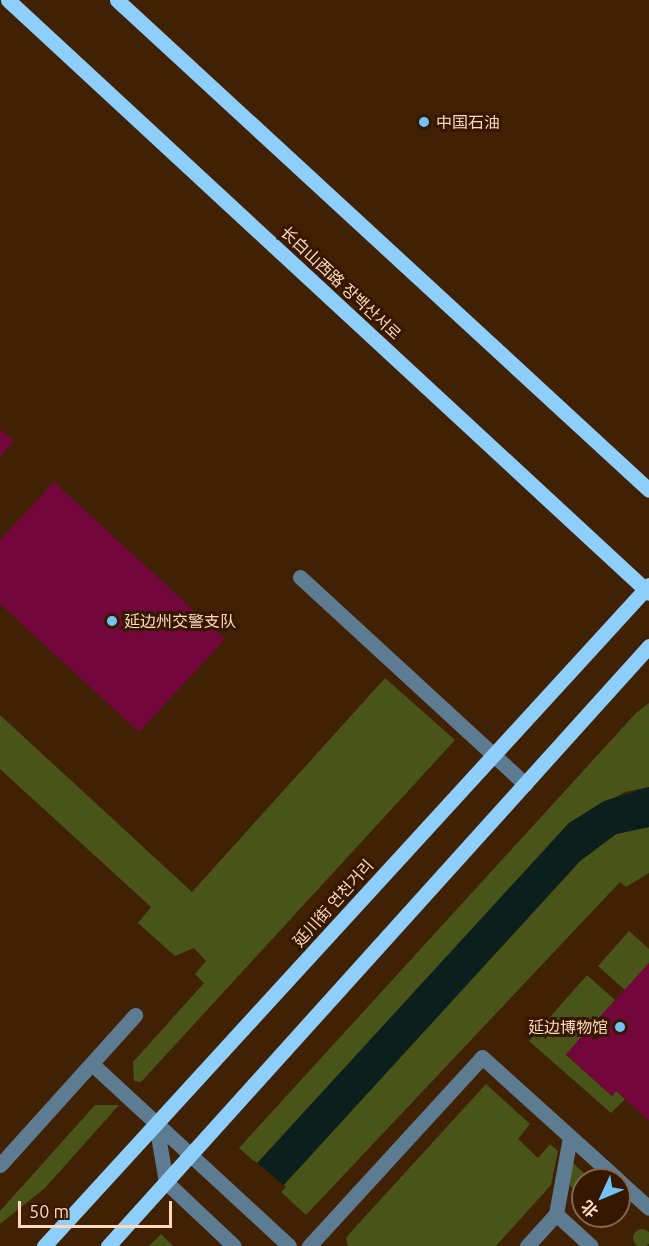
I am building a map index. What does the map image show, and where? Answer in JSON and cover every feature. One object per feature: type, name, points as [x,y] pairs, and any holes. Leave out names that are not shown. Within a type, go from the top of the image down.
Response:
[{"type":"main road","name":"长白山西路 장백산서로","points":[[8,0],[647,589]]},
{"type":"main road","points":[[117,0],[649,490]]},
{"type":"main road","name":"延川街 연천거리","points":[[44,1246],[493,754],[647,589]]},
{"type":"main road","points":[[108,1246],[649,646]]},
{"type":"lane","points":[[300,577],[525,784]]},
{"type":"lane","points":[[0,1165],[135,1015]]},
{"type":"lane","points":[[309,1246],[482,1057],[605,1168]]},
{"type":"lane","points":[[92,1064],[289,1246]]},
{"type":"lane","points":[[156,1124],[166,1182],[234,1246]]},
{"type":"lane","points":[[527,1246],[556,1214],[570,1137]]},
{"type":"lane","points":[[631,1191],[649,1208]]},
{"type":"lane","points":[[556,1214],[591,1246]]},
{"type":"green space","points":[[385,678],[455,740],[141,1082],[134,1081],[133,1062],[204,983],[195,974],[206,961],[194,948],[175,956],[138,923],[151,907],[0,769],[0,715],[192,892]]},
{"type":"green space","points":[[649,703],[649,787],[625,792],[569,823],[257,1164],[239,1148],[636,713]]},
{"type":"green space","points":[[649,827],[649,873],[626,887],[620,882],[306,1215],[279,1190],[580,861],[616,834]]},
{"type":"green space","points":[[629,931],[649,949],[649,963],[625,990],[598,966]]},
{"type":"green space","points":[[587,975],[615,1000],[566,1055],[612,1096],[616,1091],[625,1099],[611,1113],[529,1041]]},
{"type":"green space","points":[[486,1084],[530,1124],[518,1139],[538,1158],[550,1144],[558,1151],[551,1185],[496,1246],[348,1246],[346,1238],[350,1233]]},
{"type":"green space","points":[[95,1105],[119,1105],[45,1188],[0,1224],[0,1211]]},
{"type":"green space","points":[[571,1161],[578,1168],[571,1168],[571,1186],[566,1182]]},
{"type":"green space","points":[[642,1229],[648,1232],[651,1238],[648,1244],[642,1247],[636,1244],[633,1238],[636,1232]]},
{"type":"green space","points":[[161,1234],[173,1246],[149,1246]]},
{"type":"water","points":[[649,787],[649,827],[616,834],[580,861],[228,1246],[181,1246],[569,823],[604,801]]},
{"type":"pier","points":[[255,1161],[286,1187],[232,1246],[178,1246]]},
{"type":"building","points":[[0,429],[14,441],[0,457]]},
{"type":"building","name":"延边州交警支队","points":[[54,482],[225,639],[139,732],[0,604],[0,540]]},
{"type":"building","name":"延边博物馆","points":[[649,963],[649,1121],[616,1091],[612,1096],[566,1054]]},
{"type":"place","name":"中国石油","points":[[424,122]]},
{"type":"place","name":"延边州交警支队","points":[[112,621]]},
{"type":"place","name":"延边博物馆","points":[[620,1027]]}]
